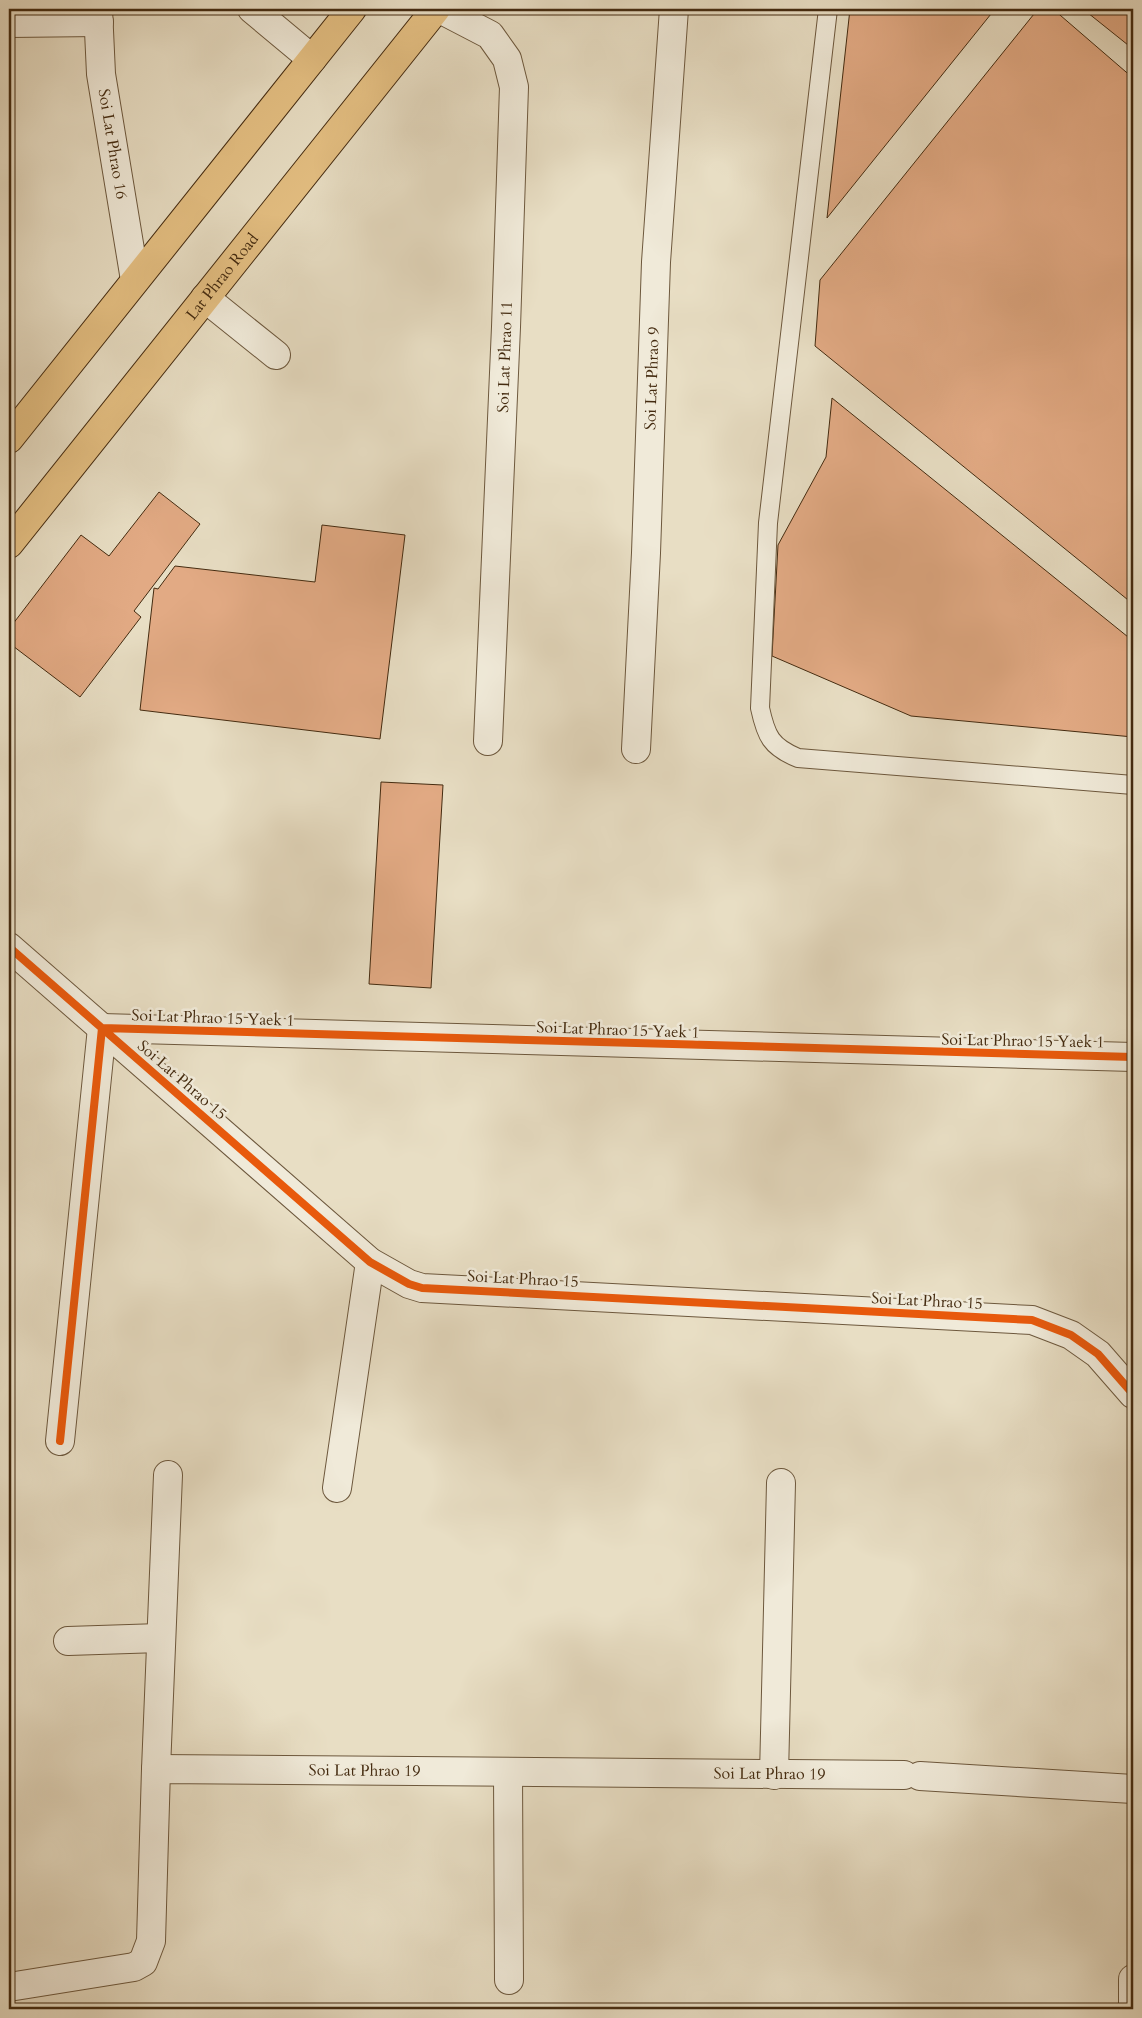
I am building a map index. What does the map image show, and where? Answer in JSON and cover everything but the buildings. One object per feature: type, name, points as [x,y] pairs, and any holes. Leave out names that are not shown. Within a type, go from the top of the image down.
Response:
[{"type":"main road","points":[[9,439],[352,9]]},
{"type":"main road","name":"Lat Phrao Road","points":[[9,544],[436,9]]},
{"type":"street","points":[[252,9],[312,59]]},
{"type":"street","name":"Soi Lat Phrao 11","points":[[440,9],[490,35],[507,59],[514,87],[506,327],[488,741]]},
{"type":"street","name":"Soi Lat Phrao 9","points":[[636,749],[646,553],[656,262],[674,9]]},
{"type":"street","points":[[9,24],[99,15]]},
{"type":"street","name":"Soi Lat Phrao 16","points":[[99,15],[101,74],[135,280]]},
{"type":"street","points":[[205,298],[276,355]]},
{"type":"street","name":"Soi Lat Phrao 15","points":[[9,947],[370,1262],[403,1281],[422,1288],[1032,1320],[1071,1336],[1098,1354],[1133,1394]]},
{"type":"street","points":[[60,1441],[102,1028]]},
{"type":"street","name":"Soi Lat Phrao 15 Yaek 1","points":[[102,1028],[1133,1057]]},
{"type":"street","points":[[337,1488],[370,1262]]},
{"type":"street","points":[[9,1987],[134,1967],[143,1962],[152,1941],[160,1638],[168,1475]]},
{"type":"street","points":[[774,1774],[781,1482]]},
{"type":"street","points":[[68,1641],[160,1638]]},
{"type":"street","name":"Soi Lat Phrao 19","points":[[156,1770],[912,1776],[1133,1789]]},
{"type":"street","points":[[508,1772],[509,1980]]},
{"type":"street","points":[[1133,1979],[1133,2009]]},
{"type":"lane","points":[[828,9],[768,523],[760,708],[769,739],[782,751],[798,758],[1133,785]]},
{"type":"cycle path","points":[[9,947],[370,1262],[409,1284],[422,1288],[1032,1320],[1071,1335],[1098,1354],[1133,1394]]},
{"type":"cycle path","points":[[60,1441],[102,1028],[1133,1057]]}]
